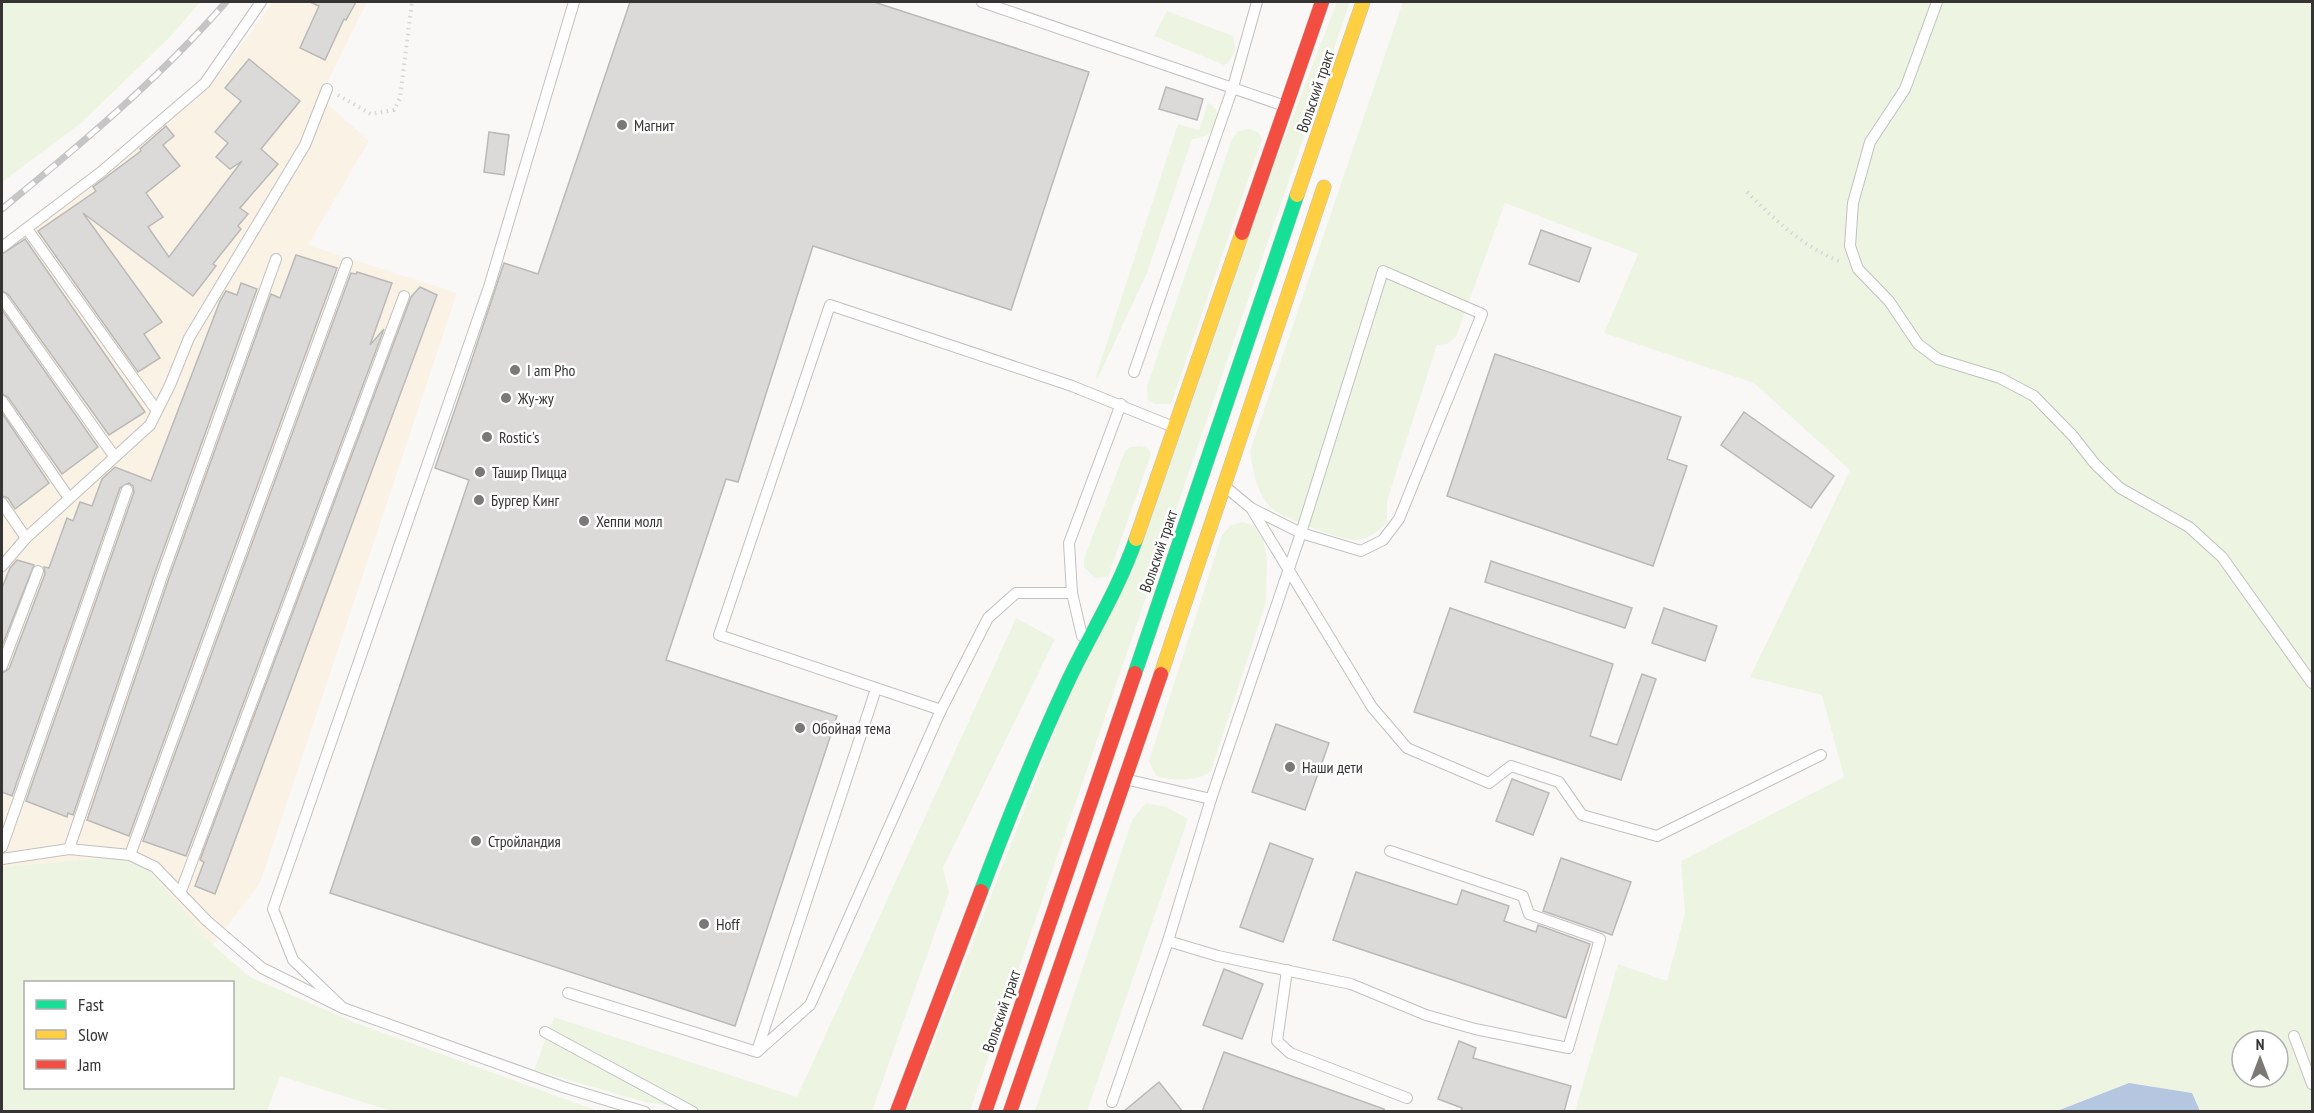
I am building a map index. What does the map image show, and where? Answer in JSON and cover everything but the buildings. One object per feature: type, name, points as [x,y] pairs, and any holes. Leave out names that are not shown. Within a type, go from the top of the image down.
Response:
[{"type":"main road","points":[[897,1112],[1029,763],[1084,647],[1122,579],[1322,2]]},
{"type":"main road","name":"Вольский тракт","points":[[985,1112],[1364,2]]},
{"type":"main road","points":[[1010,1112],[1225,487],[1329,173]]},
{"type":"lane","points":[[2,247],[101,172],[205,83],[261,2]]},
{"type":"lane","points":[[342,1008],[293,960],[273,909],[489,287],[574,2]]},
{"type":"lane","points":[[982,2],[1286,107]]},
{"type":"lane","points":[[1134,372],[1233,87],[1257,2]]},
{"type":"lane","points":[[1937,2],[1905,88],[1870,142],[1853,203],[1850,246],[1858,269],[1889,300],[1918,344],[1938,359],[2000,378],[2034,396],[2073,436],[2095,464],[2120,488],[2189,527],[2222,557],[2313,683]]},
{"type":"lane","points":[[2,566],[26,538],[150,425],[171,385],[189,338],[304,145],[327,89]]},
{"type":"lane","points":[[27,229],[157,411]]},
{"type":"lane","points":[[69,849],[162,576],[276,259]]},
{"type":"lane","points":[[130,855],[347,263]]},
{"type":"lane","points":[[1112,1102],[1168,941],[1211,799],[1288,573],[1301,533],[1383,271],[1482,314],[1399,519],[1383,540],[1360,551],[1301,533],[1251,508],[1225,487]]},
{"type":"lane","points":[[181,891],[404,296]]},
{"type":"lane","points":[[2,298],[114,456]]},
{"type":"lane","points":[[941,710],[719,635],[830,305],[1121,404],[1176,428]]},
{"type":"lane","points":[[2,401],[69,498]]},
{"type":"lane","points":[[1084,647],[1072,593],[1069,543],[1121,404]]},
{"type":"lane","points":[[2,848],[128,490]]},
{"type":"lane","points":[[2,503],[26,538]]},
{"type":"lane","points":[[1251,508],[1288,573],[1372,707],[1407,748],[1489,783],[1511,766],[1559,783],[1582,815],[1657,837],[1821,755]]},
{"type":"lane","points":[[2,666],[38,571]]},
{"type":"lane","points":[[757,1052],[810,1005],[941,710],[988,618],[1016,593],[1072,593]]},
{"type":"lane","points":[[757,1052],[876,689]]},
{"type":"lane","points":[[1123,778],[1211,799]]},
{"type":"lane","points":[[2,859],[69,849],[130,855],[155,867],[181,891],[207,921],[262,968],[342,1008],[563,1087],[645,1112]]},
{"type":"lane","points":[[1168,941],[1218,956],[1351,984],[1426,1015],[1475,1029],[1568,1048],[1600,939],[1529,914],[1523,896],[1390,851]]},
{"type":"lane","points":[[1287,970],[1277,1041],[1290,1053],[1407,1098]]},
{"type":"lane","points":[[568,993],[757,1052]]},
{"type":"lane","points":[[545,1032],[693,1112]]},
{"type":"lane","points":[[2294,1036],[2313,1084]]},
{"type":"path","points":[[327,89],[371,114],[394,110],[400,98],[411,2]]},
{"type":"path","points":[[1747,192],[1782,228],[1816,252],[1858,269]]},
{"type":"shaded area","points":[[273,2],[367,2],[320,97],[369,141],[308,245],[457,293],[260,883],[213,945],[136,855],[2,867],[2,244],[172,115],[223,70]]},
{"type":"green space","points":[[2,2],[200,2],[171,36],[80,124],[2,182]]},
{"type":"green space","points":[[1337,2],[1350,2],[970,1111],[907,1112]]},
{"type":"green space","points":[[1403,2],[2312,2],[2312,1111],[2200,1111],[2192,1093],[2129,1083],[2057,1111],[1575,1111],[1618,964],[1667,981],[1685,913],[1681,861],[1844,777],[1822,695],[1750,677],[1850,470],[1754,383],[1604,333],[1638,254],[1505,203],[1456,337],[1447,344],[1437,345],[1387,501],[1387,522],[1374,534],[1356,540],[1338,537],[1285,517],[1265,501],[1254,473],[1250,451]]},
{"type":"green space","points":[[1167,11],[1233,36],[1236,49],[1229,62],[1224,65],[1154,36]]},
{"type":"green space","points":[[1208,103],[1217,113],[1216,126],[1206,135],[1192,139],[1147,273],[1097,380],[1096,376],[1178,124],[1199,130]]},
{"type":"green space","points":[[1249,129],[1258,132],[1262,139],[1171,404],[1155,404],[1148,400],[1147,386],[1232,139],[1238,131]]},
{"type":"green space","points":[[1131,447],[1148,448],[1151,454],[1108,577],[1095,578],[1084,567],[1084,559],[1125,451]]},
{"type":"green space","points":[[1243,522],[1253,525],[1263,539],[1267,560],[1266,602],[1211,771],[1205,775],[1185,780],[1156,776],[1149,761],[1222,535],[1231,525]]},
{"type":"green space","points":[[1016,618],[1055,639],[943,868],[949,893],[872,1111],[704,1111],[645,1102],[534,1070],[554,1017],[797,1097]]},
{"type":"green space","points":[[1146,803],[1166,807],[1188,819],[1087,1111],[1035,1111],[1132,820]]},
{"type":"green space","points":[[136,855],[213,945],[250,977],[356,1023],[598,1111],[391,1111],[280,1076],[267,1111],[2,1112],[2,867]]},
{"type":"water","points":[[2129,1083],[2192,1093],[2200,1111],[2057,1111]]},
{"type":"railway","points":[[2,209],[147,84],[226,2]]},
{"type":"traffic: fast","points":[[1135,673],[1297,195]]},
{"type":"traffic: fast","points":[[981,891],[1045,732],[1113,593],[1136,539]]},
{"type":"traffic: slow","points":[[1297,195],[1363,2]]},
{"type":"traffic: slow","points":[[1161,674],[1324,187]]},
{"type":"traffic: slow","points":[[1136,539],[1242,233]]},
{"type":"traffic: jam","points":[[1242,233],[1322,2]]},
{"type":"traffic: jam","points":[[985,1112],[1135,673]]},
{"type":"traffic: jam","points":[[1010,1112],[1161,674]]},
{"type":"traffic: jam","points":[[897,1112],[981,891]]},
{"type":"place","name":"Магнит","points":[[622,125]]},
{"type":"place","name":"I am Pho","points":[[515,370]]},
{"type":"place","name":"Жу-жу","points":[[506,398]]},
{"type":"place","name":"Rostic's","points":[[487,437]]},
{"type":"place","name":"Ташир Пицца","points":[[480,472]]},
{"type":"place","name":"Бургер Кинг","points":[[479,500]]},
{"type":"place","name":"Хеппи молл","points":[[584,521]]},
{"type":"place","name":"Обойная тема","points":[[800,728]]},
{"type":"place","name":"Наши дети","points":[[1290,767]]},
{"type":"place","name":"Стройландия","points":[[476,841]]},
{"type":"place","name":"Hoff","points":[[704,924]]}]
